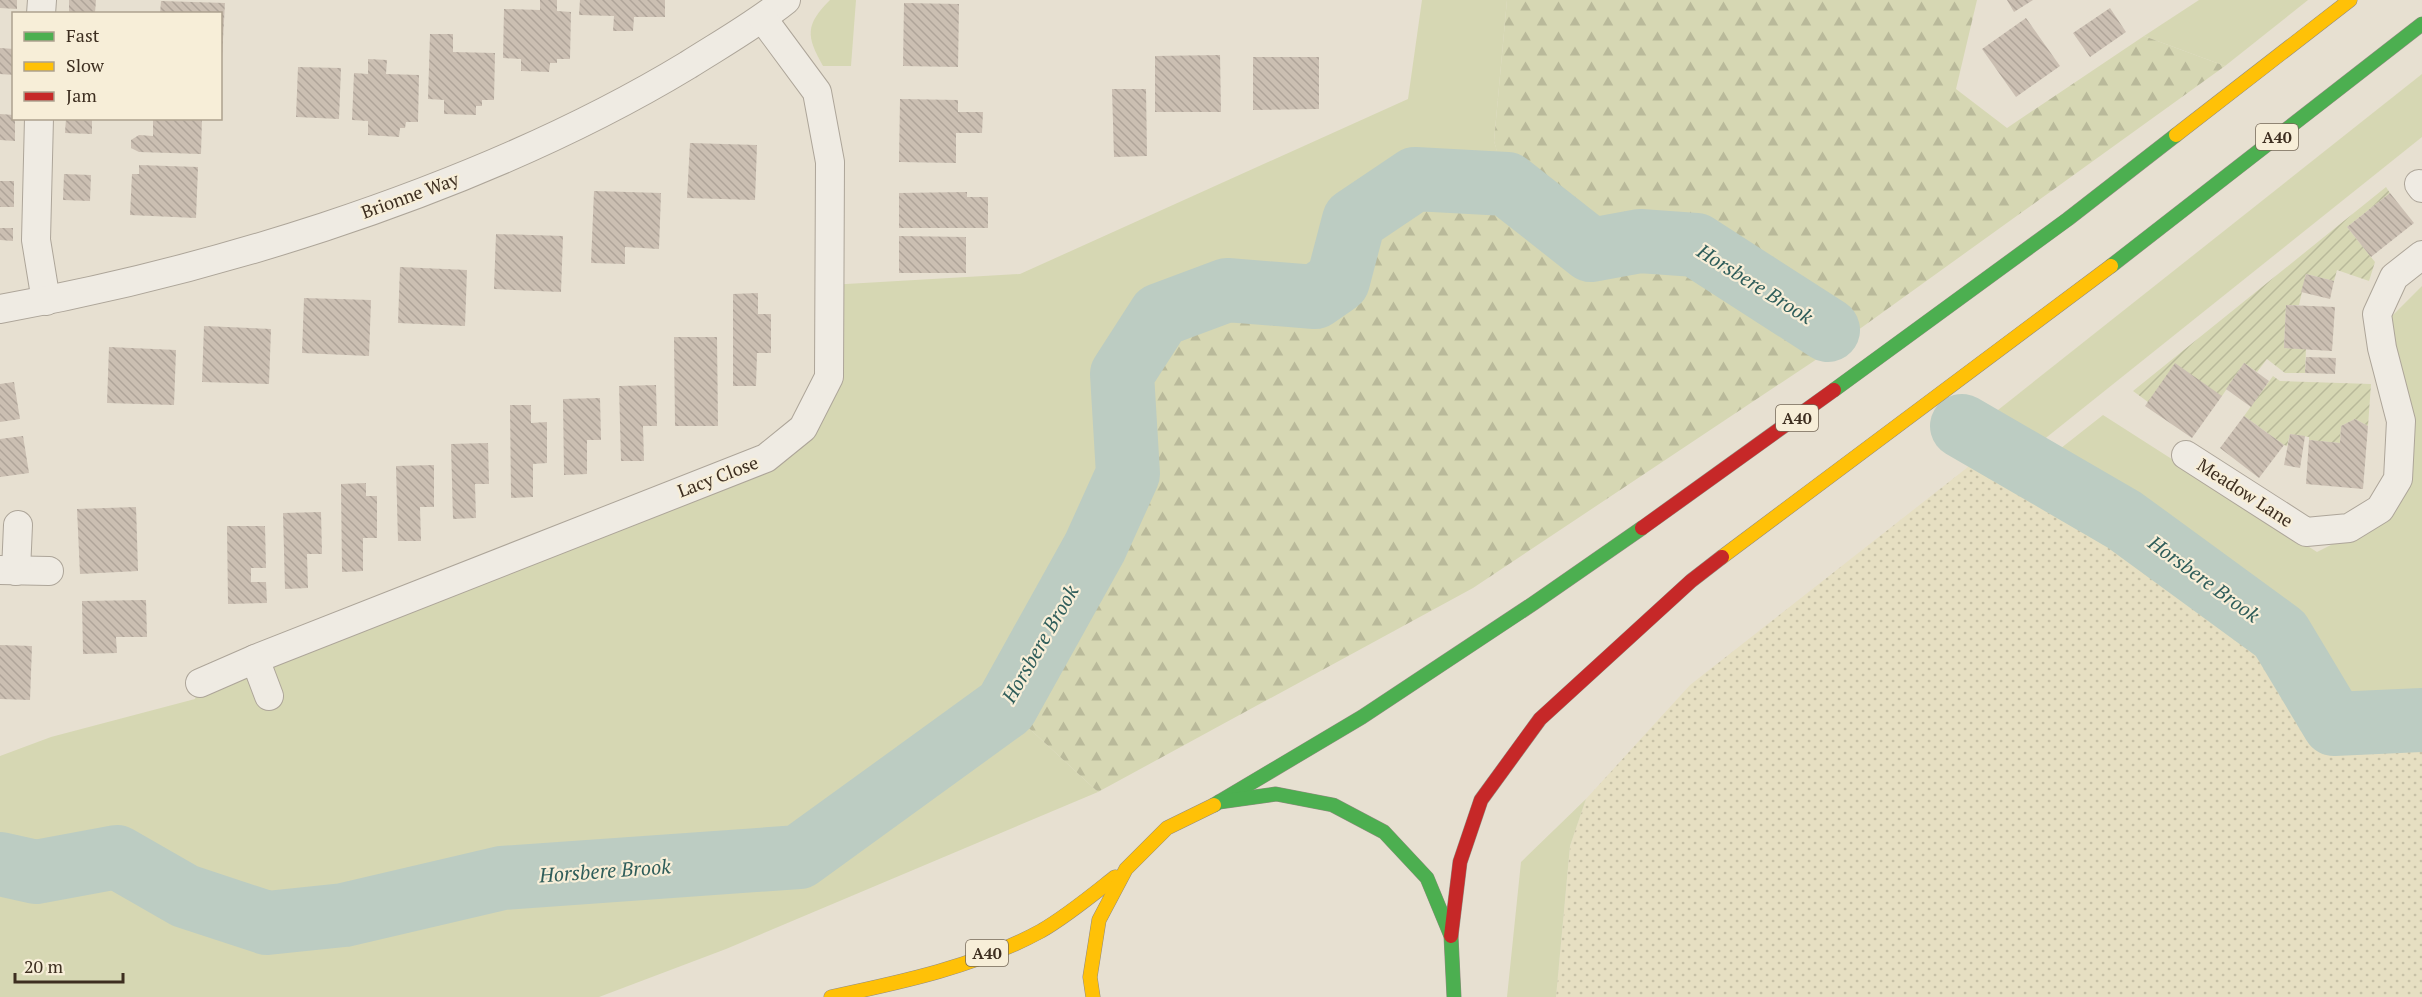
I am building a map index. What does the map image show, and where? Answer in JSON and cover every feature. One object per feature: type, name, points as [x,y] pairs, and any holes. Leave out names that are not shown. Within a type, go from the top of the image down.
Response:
[{"type":"highway","name":"A40","points":[[1219,802],[1362,717],[1524,610],[1769,438],[2068,219],[2350,0]]},
{"type":"highway","name":"A40","points":[[1451,936],[1460,862],[1481,800],[1540,719],[1691,581],[2132,250],[2422,24]]},
{"type":"highway","points":[[1093,997],[1090,977],[1099,920],[1125,868],[1167,828],[1219,802],[1276,794],[1333,805],[1384,832],[1427,878],[1451,936],[1454,997]]},
{"type":"highway","name":"A40","points":[[831,997],[874,988],[960,963],[1029,937],[1078,907],[1125,868]]},
{"type":"street","name":"Brionne Way","points":[[0,309],[134,283],[228,257],[362,214],[453,181],[580,126],[644,91],[763,18],[786,0]]},
{"type":"street","name":"Lacy Close","points":[[200,683],[255,659],[766,458],[803,428],[829,377],[830,162],[817,92],[763,18]]},
{"type":"street","points":[[39,120],[36,240],[46,301]]},
{"type":"street","name":"Meadow Lane","points":[[2186,455],[2306,532],[2349,528],[2380,509],[2398,479],[2401,421],[2382,348],[2377,314],[2394,277],[2422,255]]},
{"type":"street","points":[[18,525],[8,570],[49,571]]},
{"type":"street","points":[[255,659],[269,696]]},
{"type":"shaded area","points":[[1996,445],[2124,520],[2280,634],[2334,724],[2422,720],[2422,997],[1556,997],[1570,846],[1586,799],[1690,685]]},
{"type":"green space","points":[[830,0],[856,0],[851,66],[823,66],[813,47],[812,24]]},
{"type":"green space","points":[[1422,0],[1507,0],[1494,141],[1507,184],[1415,179],[1354,220],[1338,281],[1315,297],[1227,290],[1122,374],[1128,474],[1095,547],[1006,707],[1098,792],[726,949],[599,997],[0,997],[0,756],[51,737],[195,699],[200,683],[766,458],[829,377],[829,285],[1020,274],[1408,99]]},
{"type":"green space","points":[[1507,0],[1977,0],[1956,89],[2007,128],[2144,36],[2225,66],[1829,351],[1473,588],[1098,792],[1006,707],[1095,547],[1128,474],[1122,374],[1160,315],[1227,290],[1315,297],[1339,281],[1354,220],[1415,179],[1506,184],[1494,141]]},
{"type":"green space","points":[[2199,0],[2308,0],[2225,66],[2144,36]]},
{"type":"green space","points":[[2422,74],[2422,137],[2037,445],[1993,414]]},
{"type":"green space","points":[[2386,187],[2390,193],[2347,227],[2375,262],[2369,281],[2337,270],[2334,281],[2306,274],[2299,305],[2286,305],[2284,348],[2306,349],[2305,373],[2285,373],[2267,359],[2257,372],[2244,363],[2222,396],[2148,402],[2133,391]]},
{"type":"green space","points":[[2422,286],[2422,720],[2334,724],[2280,634],[2037,467],[2103,415],[2317,552],[2396,512],[2410,412],[2388,320]]},
{"type":"green space","points":[[2273,376],[2280,381],[2371,384],[2368,426],[2355,419],[2341,426],[2340,443],[2309,440],[2309,437],[2290,434],[2287,446],[2284,445],[2244,416]]},
{"type":"green space","points":[[1586,799],[1570,846],[1556,997],[1507,997],[1521,862]]},
{"type":"building","points":[[0,0],[17,0],[17,9],[0,8]]},
{"type":"building","points":[[69,0],[96,0],[95,12],[69,12]]},
{"type":"building","points":[[540,0],[557,0],[557,11],[571,12],[570,59],[557,59],[557,63],[550,63],[549,72],[521,71],[521,59],[503,58],[504,9],[540,10]]},
{"type":"building","points":[[580,0],[665,0],[665,17],[634,17],[633,31],[613,31],[614,16],[579,15]]},
{"type":"building","points":[[2007,0],[2033,0],[2014,12]]},
{"type":"building","points":[[161,1],[225,3],[222,57],[222,12],[160,12]]},
{"type":"building","points":[[904,3],[959,4],[958,67],[903,66]]},
{"type":"building","points":[[2110,8],[2126,32],[2090,57],[2073,33]]},
{"type":"building","points":[[2026,18],[2060,66],[2016,97],[1982,49]]},
{"type":"building","points":[[430,34],[453,34],[453,52],[495,53],[494,100],[482,100],[482,106],[476,106],[476,115],[444,114],[444,100],[428,99]]},
{"type":"building","points":[[0,48],[12,49],[12,75],[0,74]]},
{"type":"building","points":[[1220,55],[1221,112],[1155,112],[1155,56]]},
{"type":"building","points":[[1253,57],[1319,57],[1319,109],[1253,110]]},
{"type":"building","points":[[368,59],[387,60],[386,74],[419,75],[418,122],[406,122],[405,128],[400,128],[399,137],[368,135],[368,121],[352,120],[354,73],[368,74]]},
{"type":"building","points":[[298,67],[341,68],[339,119],[296,117]]},
{"type":"building","points":[[1112,89],[1146,89],[1147,156],[1114,157]]},
{"type":"building","points":[[900,99],[958,100],[958,112],[983,112],[982,133],[956,133],[956,163],[899,162]]},
{"type":"building","points":[[0,114],[12,115],[12,120],[15,120],[15,141],[0,140]]},
{"type":"building","points":[[66,120],[92,120],[92,134],[65,133]]},
{"type":"building","points":[[153,120],[202,120],[201,154],[139,152],[131,148],[131,140],[139,135],[153,136]]},
{"type":"building","points":[[690,143],[757,145],[755,200],[687,198]]},
{"type":"building","points":[[139,165],[198,167],[196,218],[130,215],[132,174],[139,174]]},
{"type":"building","points":[[64,174],[91,175],[90,201],[63,200]]},
{"type":"building","points":[[0,181],[14,181],[14,207],[0,207]]},
{"type":"building","points":[[594,191],[661,193],[659,249],[625,247],[625,264],[591,263]]},
{"type":"building","points":[[967,192],[967,197],[988,197],[988,228],[899,228],[899,193]]},
{"type":"building","points":[[2390,193],[2414,223],[2371,257],[2347,227]]},
{"type":"building","points":[[0,228],[13,228],[13,241],[0,240]]},
{"type":"building","points":[[496,234],[563,236],[561,292],[494,289]]},
{"type":"building","points":[[899,236],[966,237],[966,273],[899,273]]},
{"type":"building","points":[[400,267],[467,270],[465,326],[398,323]]},
{"type":"building","points":[[2306,274],[2334,281],[2330,299],[2301,292]]},
{"type":"building","points":[[758,293],[758,314],[771,314],[771,353],[757,353],[756,386],[733,386],[733,294]]},
{"type":"building","points":[[304,298],[371,300],[369,356],[302,353]]},
{"type":"building","points":[[2286,305],[2335,307],[2332,351],[2284,348]]},
{"type":"building","points":[[204,326],[271,329],[269,384],[202,382]]},
{"type":"building","points":[[674,337],[717,337],[718,426],[675,426]]},
{"type":"building","points":[[109,347],[176,350],[174,405],[107,403]]},
{"type":"building","points":[[2306,357],[2336,358],[2335,374],[2305,373]]},
{"type":"building","points":[[2175,363],[2222,396],[2192,438],[2145,406]]},
{"type":"building","points":[[2244,363],[2269,381],[2251,407],[2226,389]]},
{"type":"building","points":[[14,382],[20,419],[0,422],[0,384]]},
{"type":"building","points":[[656,385],[657,426],[643,426],[644,461],[621,461],[619,386]]},
{"type":"building","points":[[600,398],[601,440],[587,440],[587,474],[564,475],[563,399]]},
{"type":"building","points":[[510,405],[531,405],[531,423],[547,422],[547,463],[533,464],[533,497],[511,498]]},
{"type":"building","points":[[2244,416],[2284,445],[2259,478],[2220,448]]},
{"type":"building","points":[[2355,419],[2368,426],[2363,489],[2306,484],[2309,440],[2340,443],[2341,426]]},
{"type":"building","points":[[2290,434],[2305,436],[2300,468],[2284,465]]},
{"type":"building","points":[[23,436],[29,473],[0,477],[0,439]]},
{"type":"building","points":[[488,443],[489,484],[475,484],[476,518],[453,519],[451,444]]},
{"type":"building","points":[[434,465],[434,507],[420,507],[421,541],[398,541],[396,466]]},
{"type":"building","points":[[366,483],[366,496],[377,496],[377,538],[363,538],[363,571],[342,572],[341,484]]},
{"type":"building","points":[[136,507],[138,571],[80,574],[77,509]]},
{"type":"building","points":[[321,512],[322,554],[307,554],[308,588],[285,589],[283,513]]},
{"type":"building","points":[[227,526],[265,526],[266,568],[251,568],[251,582],[266,582],[267,603],[228,604]]},
{"type":"building","points":[[146,600],[147,637],[116,637],[117,653],[83,654],[82,601]]},
{"type":"building","points":[[0,645],[32,646],[30,700],[0,699]]},
{"type":"waterway","name":"Horsbere Brook","points":[[0,864],[36,872],[117,857],[185,896],[267,923],[344,915],[502,878],[799,857],[1006,707],[1095,547],[1128,474],[1122,374],[1160,315],[1227,290],[1315,297],[1338,281],[1354,220],[1415,179],[1507,184],[1591,250],[1640,241],[1696,245],[1828,330]]},
{"type":"waterway","name":"Horsbere Brook","points":[[1962,426],[2124,520],[2280,634],[2334,724],[2422,720]]},
{"type":"traffic: fast","points":[[2111,266],[2422,24]]},
{"type":"traffic: fast","points":[[1834,390],[2068,219],[2176,135]]},
{"type":"traffic: fast","points":[[1219,802],[1362,717],[1642,528]]},
{"type":"traffic: fast","points":[[1214,805],[1219,802],[1276,794],[1333,805],[1384,832],[1427,878],[1451,936],[1454,997]]},
{"type":"traffic: slow","points":[[2176,135],[2350,0]]},
{"type":"traffic: slow","points":[[1722,557],[2111,266]]},
{"type":"traffic: slow","points":[[1093,997],[1090,977],[1099,920],[1126,869],[1167,828],[1214,805]]},
{"type":"traffic: slow","points":[[831,997],[939,972],[991,954],[1041,931],[1079,906],[1115,877]]},
{"type":"traffic: jam","points":[[1642,528],[1834,390]]},
{"type":"traffic: jam","points":[[1451,936],[1460,862],[1481,800],[1540,719],[1691,581],[1722,557]]}]
